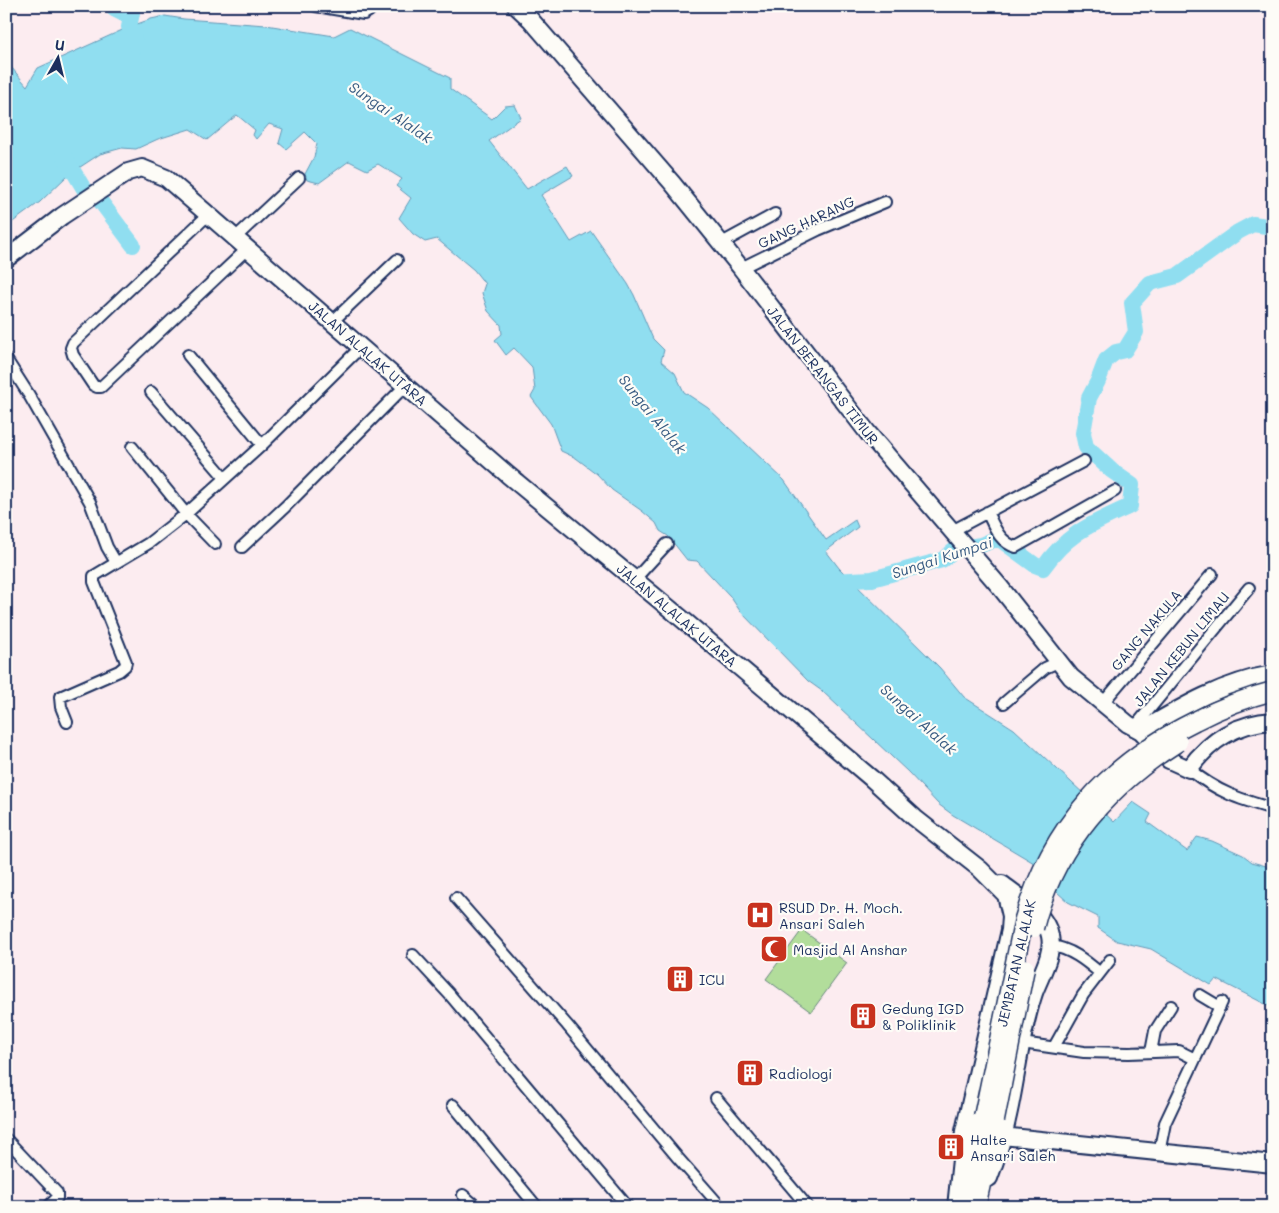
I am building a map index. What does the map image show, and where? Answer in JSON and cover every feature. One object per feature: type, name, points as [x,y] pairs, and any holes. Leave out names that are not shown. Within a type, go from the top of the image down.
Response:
[{"type":"highway","name":"JEMBATAN ALALAK","points":[[989,1118],[1024,919],[1036,883],[1062,835],[1101,786],[1151,745],[1214,711],[1273,691]]},
{"type":"highway","name":"JEMBATAN ALALAK","points":[[989,1118],[1035,922],[1048,885],[1073,840],[1121,784],[1158,755],[1178,742],[1218,722],[1273,704]]},
{"type":"highway","points":[[962,1207],[989,1118]]},
{"type":"highway","points":[[977,1207],[989,1118]]},
{"type":"main road","name":"JALAN BERANGAS TIMUR","points":[[516,6],[531,20],[673,184],[868,433],[976,559],[1071,677],[1102,704],[1137,729],[1169,760],[1189,769]]},
{"type":"main road","name":"JALAN ALALAK UTARA","points":[[6,259],[62,216],[128,172],[142,168],[166,178],[508,475],[635,579],[871,778],[922,824],[980,869],[1006,895],[1044,921],[1050,933],[1051,946]]},
{"type":"main road","points":[[1137,729],[1206,694],[1243,680],[1273,674]]},
{"type":"main road","points":[[1189,769],[1221,736],[1246,724],[1273,721]]},
{"type":"main road","points":[[956,1207],[964,1131],[1005,954],[1015,901]]},
{"type":"main road","points":[[977,1207],[1007,1122],[1033,996],[1051,946]]},
{"type":"main road","points":[[1002,1136],[1159,1153],[1272,1161]]},
{"type":"street","points":[[316,6],[364,14],[370,11],[371,6]]},
{"type":"street","points":[[235,238],[298,178]]},
{"type":"street","name":"GANG HARANG","points":[[740,268],[818,230],[884,202]]},
{"type":"street","points":[[209,214],[72,343],[73,355],[93,385],[101,387],[247,249]]},
{"type":"street","points":[[720,244],[775,214]]},
{"type":"street","points":[[332,322],[397,260]]},
{"type":"street","points":[[68,722],[61,707],[60,697],[119,670],[125,666],[126,662],[94,582],[94,576],[149,543],[186,514],[262,445],[361,347]]},
{"type":"street","points":[[188,355],[262,445]]},
{"type":"street","points":[[6,359],[29,395],[90,502],[106,547],[117,561]]},
{"type":"street","points":[[242,547],[285,507],[406,385]]},
{"type":"street","points":[[152,392],[225,478]]},
{"type":"street","points":[[132,447],[186,514],[214,544]]},
{"type":"street","points":[[957,537],[987,512],[1084,461]]},
{"type":"street","points":[[987,512],[997,533],[1006,542],[1016,547],[1115,491]]},
{"type":"street","points":[[635,579],[667,544]]},
{"type":"street","name":"GANG NAKULA","points":[[1102,704],[1212,574]]},
{"type":"street","name":"JALAN KEBUN LIMAU","points":[[1137,729],[1249,588]]},
{"type":"street","points":[[1004,703],[1045,668],[1058,662]]},
{"type":"street","points":[[1189,769],[1204,782],[1223,792],[1273,808]]},
{"type":"street","points":[[456,898],[567,1025],[721,1207]]},
{"type":"street","points":[[1051,946],[1061,947],[1083,959],[1100,973]]},
{"type":"street","points":[[413,955],[456,1002],[628,1207]]},
{"type":"street","points":[[1054,1047],[1083,995],[1110,960]]},
{"type":"street","points":[[1159,1153],[1165,1123],[1221,1004],[1200,995]]},
{"type":"street","points":[[1151,1052],[1155,1031],[1171,1006]]},
{"type":"street","points":[[1022,1043],[1084,1052],[1179,1051],[1195,1059]]},
{"type":"street","points":[[716,1098],[808,1207]]},
{"type":"street","points":[[453,1105],[537,1207]]},
{"type":"street","points":[[6,1138],[57,1192],[58,1198],[48,1207]]},
{"type":"street","points":[[463,1194],[477,1207]]},
{"type":"green space","points":[[802,930],[847,963],[811,1012],[766,979]]},
{"type":"water","name":"Sungai Alalak","points":[[165,16],[266,25],[334,36],[350,28],[450,78],[450,89],[492,119],[505,106],[515,105],[521,118],[489,141],[527,189],[567,166],[573,176],[541,195],[571,242],[591,231],[628,284],[653,339],[664,350],[661,361],[675,373],[684,392],[708,408],[784,480],[826,540],[855,520],[858,527],[826,551],[839,568],[940,668],[964,697],[1014,729],[1114,822],[1133,802],[1151,814],[1147,822],[1187,851],[1197,837],[1212,841],[1243,855],[1252,862],[1273,868],[1273,1008],[1216,979],[1211,985],[1151,949],[1117,941],[1098,928],[1098,917],[1068,902],[1057,892],[1034,863],[953,815],[938,804],[908,772],[822,691],[808,681],[740,611],[730,596],[697,561],[687,560],[668,536],[660,531],[656,523],[612,490],[597,474],[576,458],[561,451],[551,424],[531,397],[535,390],[532,367],[514,348],[506,355],[495,340],[502,334],[501,325],[488,311],[482,293],[485,284],[474,270],[437,239],[425,242],[413,234],[399,218],[411,198],[396,186],[402,179],[378,164],[367,170],[349,161],[319,183],[307,180],[305,174],[314,157],[317,144],[305,132],[286,149],[279,143],[283,129],[269,124],[256,139],[253,135],[255,130],[237,115],[207,140],[190,129],[158,139],[136,149],[122,148],[100,154],[68,175],[40,202],[6,227],[6,61],[27,86],[38,68],[129,27]]},
{"type":"waterway","points":[[113,6],[114,9],[124,14],[132,13],[129,27],[137,46]]},
{"type":"waterway","points":[[63,154],[84,189],[98,198],[133,245]]},
{"type":"waterway","name":"Sungai Kumpai","points":[[831,581],[872,579],[942,560],[956,549],[981,545],[998,538],[1035,565],[1043,568],[1071,537],[1092,524],[1130,506],[1132,485],[1112,471],[1086,447],[1083,433],[1089,398],[1106,360],[1116,352],[1125,350],[1136,332],[1132,303],[1150,283],[1177,276],[1238,232],[1253,224],[1273,227]]},
{"type":"place","name":"RSUD Dr. H. Moch. Ansari Saleh","points":[[760,915]]},
{"type":"place","name":"Masjid Al Anshar","points":[[774,949]]},
{"type":"place","name":"ICU","points":[[680,979]]},
{"type":"place","name":"Gedung IGD & Poliklinik","points":[[863,1016]]},
{"type":"place","name":"Radiologi","points":[[750,1073]]},
{"type":"place","name":"Halte Ansari Saleh","points":[[951,1147]]}]
